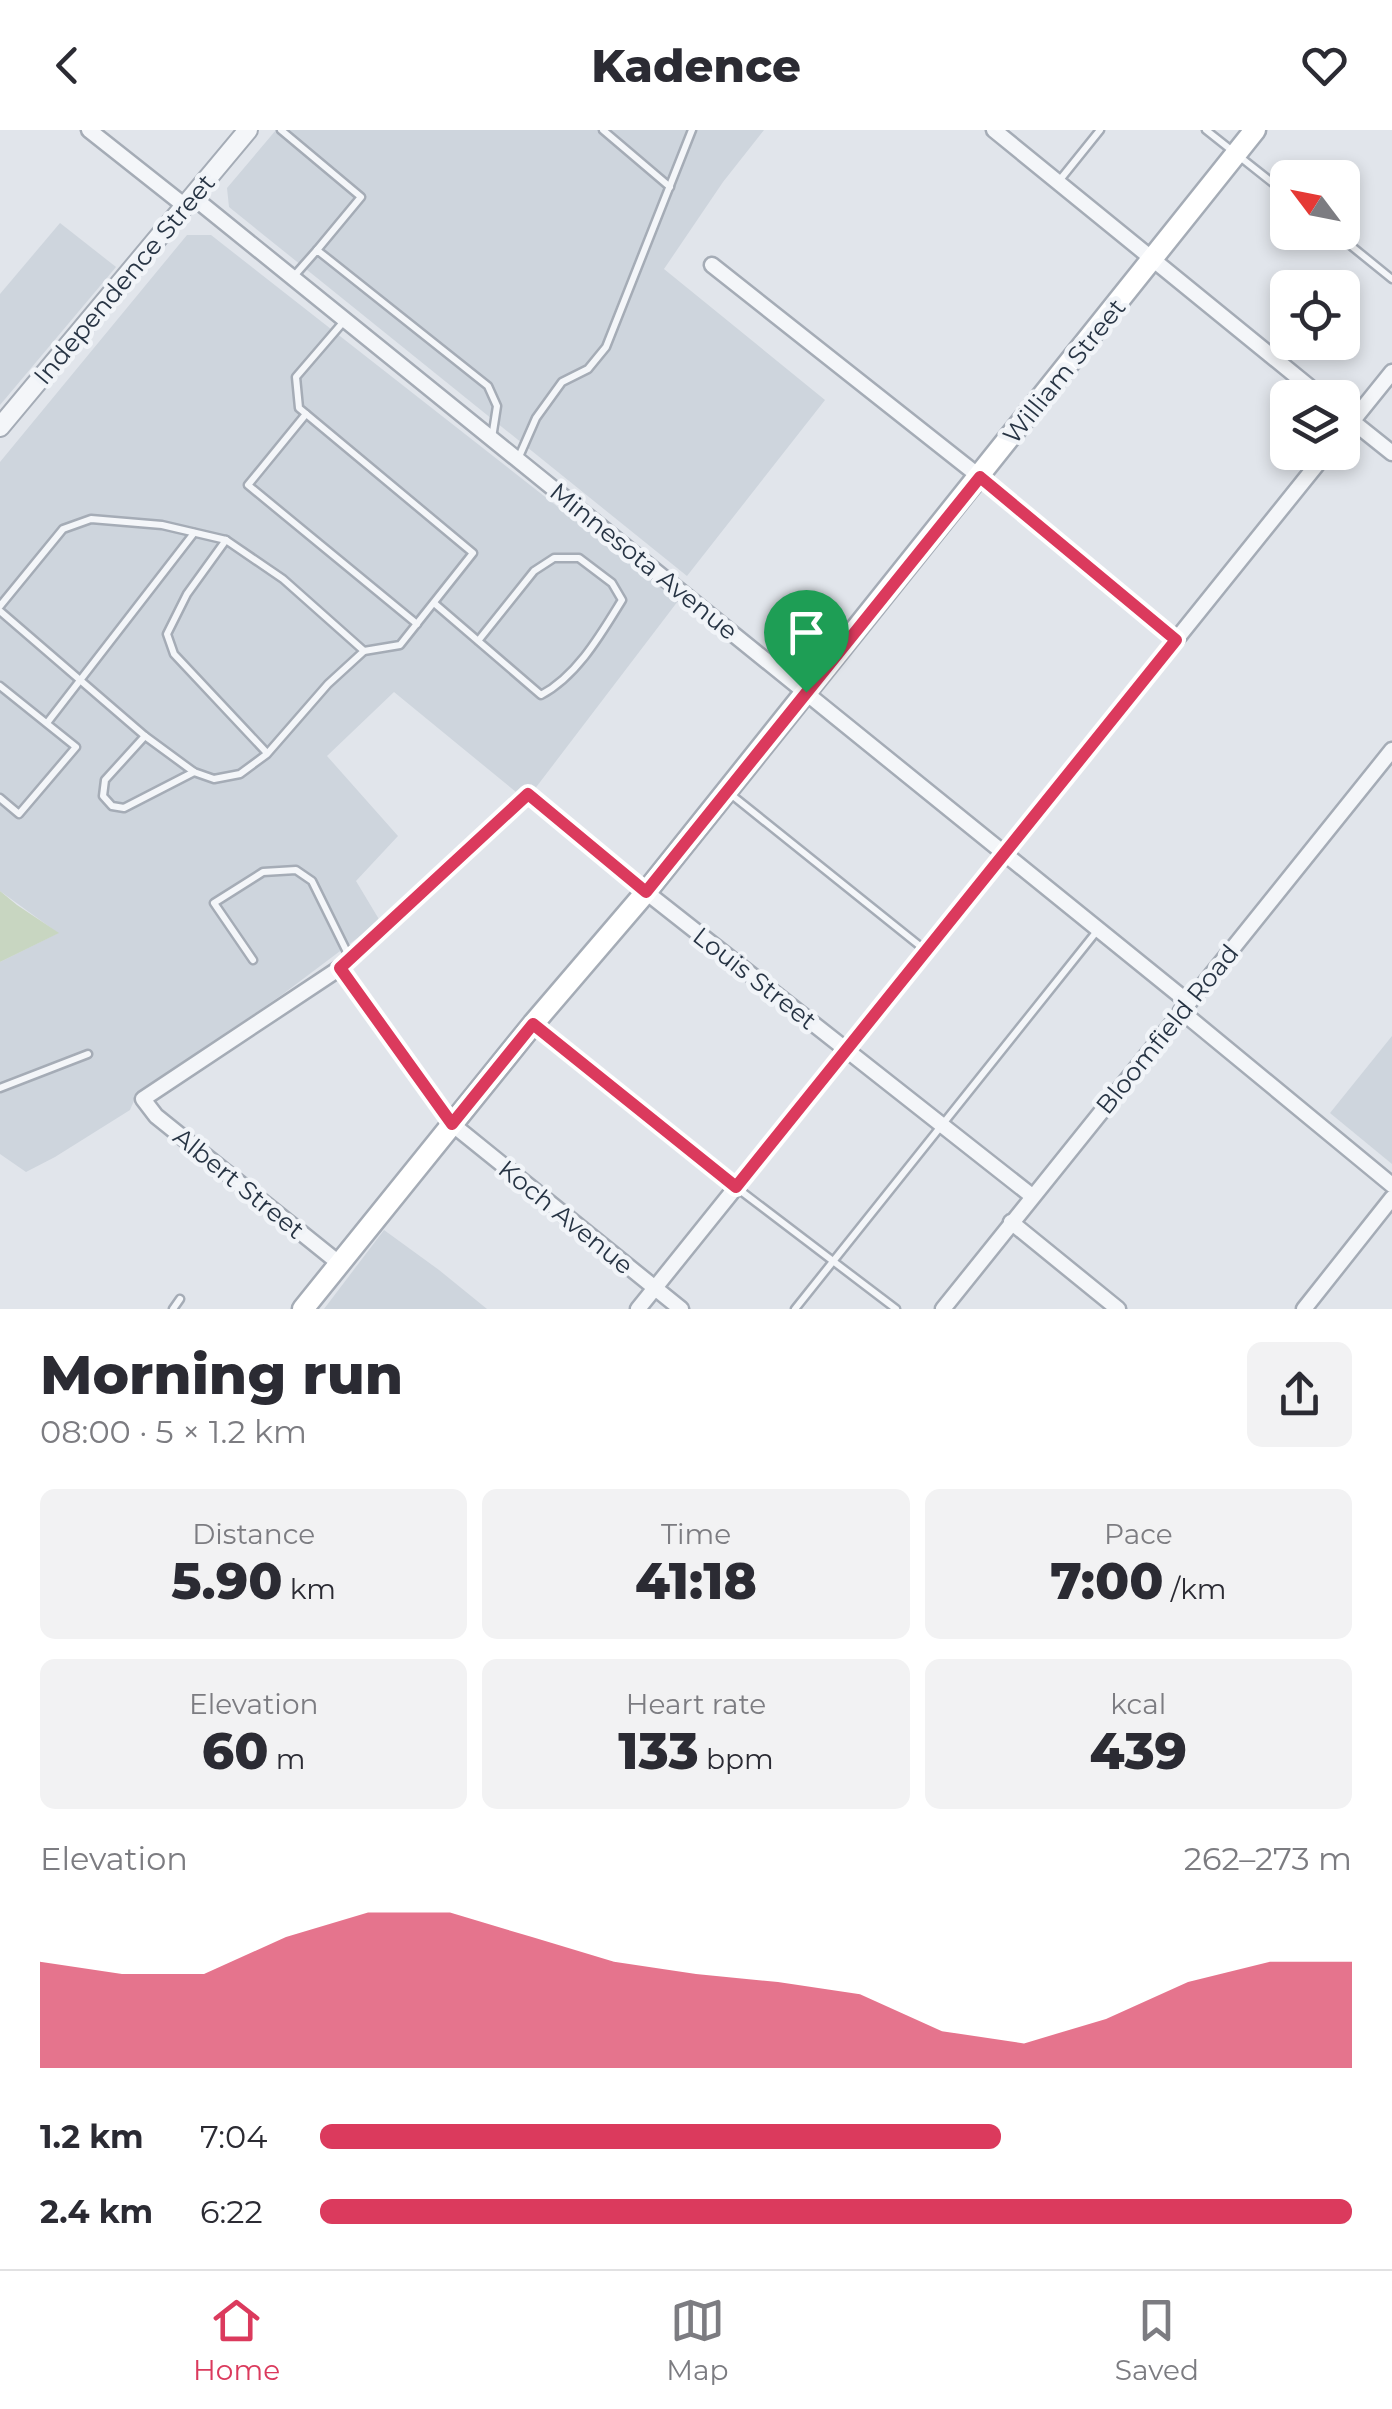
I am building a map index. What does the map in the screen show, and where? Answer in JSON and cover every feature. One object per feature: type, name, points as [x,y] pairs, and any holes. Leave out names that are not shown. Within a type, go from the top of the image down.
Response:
[{"type":"main road","name":"William Street","points":[[303,1309],[533,1024],[646,892],[1256,130]]},
{"type":"street","name":"Independence Street","points":[[0,428],[248,130]]},
{"type":"street","points":[[994,130],[1301,380]]},
{"type":"street","name":"Minnesota Avenue","points":[[100,133],[292,277],[806,692],[1098,930],[1392,1184]]},
{"type":"street","points":[[712,265],[980,477],[1176,640]]},
{"type":"street","points":[[1360,407],[1392,372]]},
{"type":"street","points":[[1360,432],[1392,453]]},
{"type":"street","points":[[638,1309],[1313,470]]},
{"type":"street","name":"Bloomfield Road","points":[[943,1309],[1389,759]]},
{"type":"street","name":"Louis Street","points":[[345,964],[528,794],[646,892],[1032,1196]]},
{"type":"street","name":"Albert Street","points":[[340,1264],[156,1116],[143,1098],[345,964]]},
{"type":"street","name":"Koch Avenue","points":[[345,964],[452,1124],[680,1309]]},
{"type":"street","points":[[533,1024],[736,1187]]},
{"type":"street","points":[[1304,1309],[1392,1198]]},
{"type":"street","points":[[1012,1222],[1118,1309]]},
{"type":"lane","points":[[281,130],[361,197],[292,277]]},
{"type":"lane","points":[[603,130],[670,187]]},
{"type":"lane","points":[[518,460],[536,418],[562,382],[588,369],[606,348],[692,130]]},
{"type":"lane","points":[[1058,182],[1100,130]]},
{"type":"lane","points":[[1206,130],[1270,181]]},
{"type":"lane","points":[[317,250],[488,386],[497,406],[492,439]]},
{"type":"lane","points":[[1356,250],[1392,279]]},
{"type":"lane","points":[[345,320],[296,377],[299,408],[473,553],[400,646],[364,651],[328,684],[267,754],[240,774],[214,780],[194,772],[145,736],[0,608],[63,529],[91,520],[162,526],[226,540],[283,578],[364,651]]},
{"type":"lane","points":[[306,414],[248,485],[418,624]]},
{"type":"lane","points":[[48,723],[194,533]]},
{"type":"lane","points":[[226,540],[187,594],[167,634],[174,654],[267,754]]},
{"type":"lane","points":[[434,603],[541,696],[557,687],[596,642],[622,600],[612,583],[579,558],[554,558],[534,571],[478,641]]},
{"type":"lane","points":[[0,686],[76,746],[19,814],[0,798]]},
{"type":"lane","points":[[145,736],[105,780],[103,796],[112,806],[124,808],[194,772]]},
{"type":"lane","points":[[726,792],[926,950]]},
{"type":"lane","points":[[253,960],[214,904],[262,872],[296,870],[312,881],[345,964]]},
{"type":"lane","points":[[795,1309],[1098,930]]},
{"type":"lane","points":[[0,1088],[88,1054]]},
{"type":"lane","points":[[736,1187],[896,1309]]},
{"type":"lane","points":[[173,1309],[180,1300]]},
{"type":"shaded area","points":[[276,130],[764,130],[664,269],[825,400],[687,576],[229,207],[227,188]]},
{"type":"shaded area","points":[[60,223],[116,267],[0,405],[0,294]]},
{"type":"shaded area","points":[[187,235],[211,235],[678,601],[534,790],[516,792],[394,692],[327,756],[398,836],[356,881],[380,921],[136,1096],[130,1110],[26,1172],[0,1154],[0,962],[58,933],[0,891],[0,462]]},
{"type":"shaded area","points":[[1392,1036],[1392,1164],[1330,1113]]},
{"type":"shaded area","points":[[384,1230],[439,1270],[487,1309],[324,1309]]},
{"type":"green space","points":[[0,891],[17,905],[59,933],[0,962]]},
{"type":"route","points":[[980,477],[1176,640],[736,1187],[533,1024],[452,1124],[340,968],[528,794],[646,892],[806,692],[980,477]]}]
